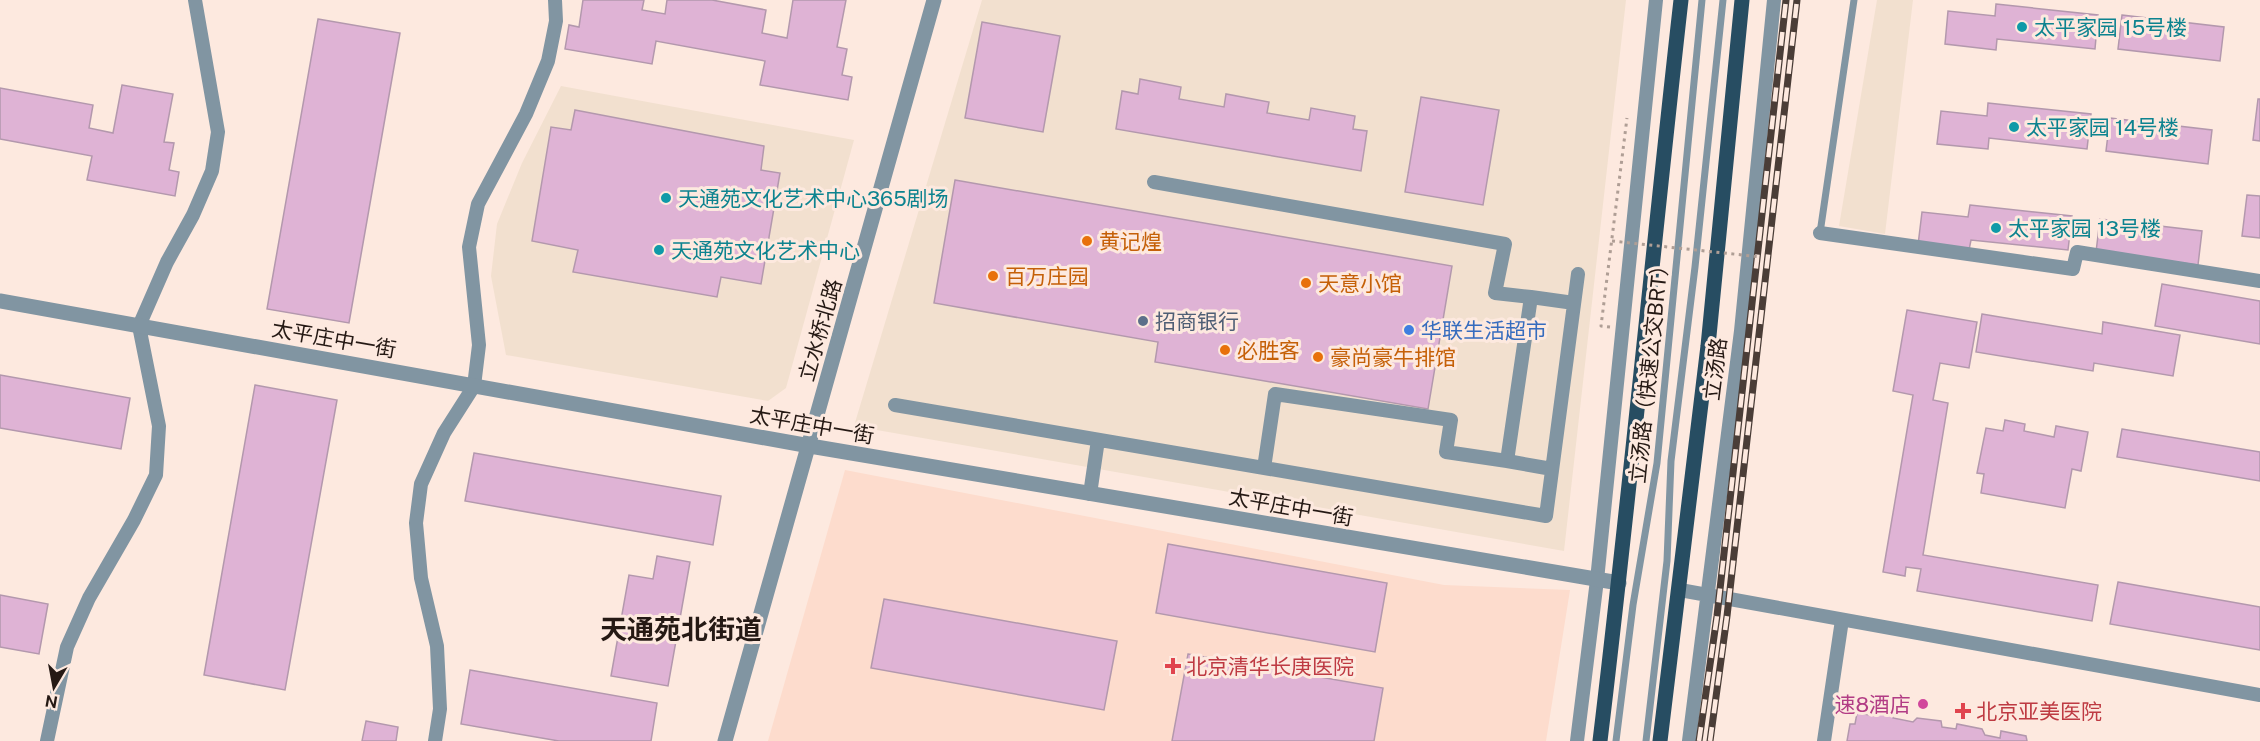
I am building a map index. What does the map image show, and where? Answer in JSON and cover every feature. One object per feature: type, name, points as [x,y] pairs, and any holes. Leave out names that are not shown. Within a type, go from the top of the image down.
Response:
[{"type":"main road","points":[[1600,741],[1681,0]]},
{"type":"main road","name":"立汤路","points":[[1660,741],[1708,346],[1742,0]]},
{"type":"street","points":[[47,741],[67,647],[89,598],[134,520],[156,475],[159,426],[139,326],[167,262],[193,215],[212,171],[218,132],[195,0]]},
{"type":"street","points":[[435,741],[440,709],[437,646],[421,578],[416,523],[421,484],[444,433],[474,386],[479,345],[470,247],[478,204],[526,114],[548,62],[556,21],[555,0]]},
{"type":"street","name":"立水桥北路","points":[[725,741],[934,0]]},
{"type":"street","points":[[1576,741],[1598,580],[1656,0]]},
{"type":"street","name":"立汤路","points":[[1689,741],[1741,330],[1774,0]]},
{"type":"street","points":[[1154,182],[1505,244],[1495,293],[1574,303]]},
{"type":"street","points":[[1820,232],[2073,269],[2077,252],[2260,280]]},
{"type":"street","points":[[895,405],[1546,516],[1578,274]]},
{"type":"street","points":[[1508,461],[1531,297]]},
{"type":"street","name":"太平庄中一街","points":[[0,301],[810,446],[1619,583]]},
{"type":"street","points":[[1263,468],[1275,394],[1451,420],[1446,452],[1552,469]]},
{"type":"street","points":[[1090,494],[1098,440]]},
{"type":"street","points":[[1680,590],[2260,695]]},
{"type":"street","points":[[1824,741],[1842,620]]},
{"type":"lane","name":"立汤路（快速公交BRT）","points":[[1616,741],[1635,595],[1659,452],[1702,0]]},
{"type":"lane","name":"立汤路（快速公交BRT）","points":[[1646,741],[1667,561],[1668,511],[1675,420],[1695,267],[1722,0]]},
{"type":"lane","points":[[1820,232],[1854,0]]},
{"type":"path","points":[[1601,326],[1628,112]]},
{"type":"path","points":[[1612,241],[1761,257]]},
{"type":"shaded area","points":[[982,0],[1626,0],[1564,551],[854,426]]},
{"type":"shaded area","points":[[1877,0],[1913,0],[1885,234],[1839,226]]},
{"type":"shaded area","name":"天通苑文化艺术中心","points":[[561,86],[854,140],[786,388],[768,401],[506,355],[491,276],[497,224],[522,163]]},
{"type":"shaded area","name":"北京清华长庚医院","points":[[845,470],[1444,585],[1570,590],[1546,741],[768,741]]},
{"type":"building","points":[[583,0],[644,0],[642,10],[665,14],[667,0],[712,0],[766,10],[762,33],[787,38],[793,0],[846,0],[837,47],[847,49],[842,75],[852,77],[848,100],[760,85],[765,61],[656,41],[652,64],[565,49],[569,25],[579,27]]},
{"type":"building","name":"太平家园 15号楼","points":[[1996,4],[2098,15],[2095,49],[1997,39],[1996,50],[1945,44],[1948,11],[1995,16]]},
{"type":"building","points":[[2122,15],[2224,27],[2220,61],[2118,49]]},
{"type":"building","points":[[318,19],[400,33],[349,323],[267,309]]},
{"type":"building","points":[[982,22],[1060,36],[1043,132],[965,118]]},
{"type":"building","points":[[1140,79],[1181,87],[1179,99],[1224,107],[1226,94],[1269,102],[1267,113],[1309,120],[1311,108],[1355,116],[1353,129],[1367,131],[1361,171],[1116,129],[1122,91],[1138,94]]},
{"type":"building","points":[[122,85],[173,94],[164,142],[174,143],[169,170],[179,172],[175,196],[87,180],[92,156],[0,139],[0,88],[93,105],[89,128],[113,133]]},
{"type":"building","points":[[1421,97],[1499,110],[1483,205],[1405,192]]},
{"type":"building","points":[[2258,99],[2260,99],[2260,141],[2253,140]]},
{"type":"building","name":"太平家园 14号楼","points":[[1988,103],[2091,114],[2087,149],[1989,138],[1988,149],[1937,144],[1941,111],[1987,116]]},
{"type":"building","points":[[575,110],[764,146],[761,170],[780,173],[761,284],[721,277],[717,297],[573,272],[578,250],[532,241],[551,127],[571,130]]},
{"type":"building","points":[[2110,118],[2212,130],[2208,164],[2106,151]]},
{"type":"building","points":[[955,180],[1452,266],[1428,409],[1155,362],[1158,342],[934,303]]},
{"type":"building","points":[[2247,195],[2260,196],[2260,238],[2242,236]]},
{"type":"building","name":"太平家园 13号楼","points":[[1970,205],[2072,216],[2068,250],[1971,240],[1969,250],[1918,245],[1922,212],[1968,217]]},
{"type":"building","points":[[2100,219],[2202,231],[2198,265],[2096,252]]},
{"type":"building","points":[[2162,284],[2260,301],[2260,344],[2155,326]]},
{"type":"building","points":[[1907,310],[1977,322],[1969,368],[1940,363],[1933,400],[1948,403],[1923,555],[2098,585],[2092,621],[1917,591],[1921,569],[1906,567],[1905,576],[1883,572],[1913,395],[1893,391]]},
{"type":"building","points":[[1982,314],[2102,334],[2103,322],[2180,335],[2173,376],[2094,363],[2093,371],[1976,352]]},
{"type":"building","points":[[0,375],[130,398],[121,449],[0,428]]},
{"type":"building","points":[[255,385],[337,400],[285,690],[204,675]]},
{"type":"building","points":[[2005,420],[2025,424],[2024,431],[2054,437],[2056,426],[2088,432],[2081,471],[2072,469],[2065,508],[1981,493],[1984,474],[1977,473],[1986,428],[2003,431]]},
{"type":"building","points":[[2122,429],[2260,452],[2260,481],[2117,457]]},
{"type":"building","points":[[474,453],[721,496],[713,545],[465,501]]},
{"type":"building","points":[[1168,544],[1387,583],[1375,652],[1156,613]]},
{"type":"building","points":[[657,556],[690,562],[668,686],[611,676],[629,575],[653,579]]},
{"type":"building","points":[[2118,582],[2260,607],[2260,650],[2110,624]]},
{"type":"building","points":[[0,595],[48,604],[39,654],[0,647]]},
{"type":"building","points":[[884,599],[1117,641],[1104,710],[871,668]]},
{"type":"building","points":[[1188,654],[1383,688],[1374,741],[1172,741]]},
{"type":"building","points":[[470,670],[657,703],[651,741],[559,741],[461,724]]},
{"type":"building","points":[[1877,710],[1893,713],[1893,718],[1913,722],[1917,718],[1941,721],[1942,727],[1956,729],[1957,724],[1982,729],[1985,735],[2000,738],[2001,731],[2026,736],[2027,741],[1847,741],[1850,724],[1855,724],[1857,713],[1876,716]]},
{"type":"building","points":[[366,721],[398,727],[396,741],[362,741]]},
{"type":"railway","points":[[1699,741],[1717,616],[1786,0]]},
{"type":"railway","points":[[1710,741],[1727,616],[1797,0]]},
{"type":"place","name":"太平家园 15号楼","points":[[2022,27]]},
{"type":"place","name":"太平家园 14号楼","points":[[2014,127]]},
{"type":"place","name":"天通苑文化艺术中心365剧场","points":[[666,198]]},
{"type":"place","name":"太平家园 13号楼","points":[[1996,228]]},
{"type":"place","name":"黄记煌","points":[[1087,241]]},
{"type":"place","name":"天通苑文化艺术中心","points":[[659,250]]},
{"type":"place","name":"百万庄园","points":[[993,276]]},
{"type":"place","name":"天意小馆","points":[[1306,283]]},
{"type":"place","name":"招商银行","points":[[1143,321]]},
{"type":"place","name":"华联生活超市","points":[[1409,330]]},
{"type":"place","name":"必胜客","points":[[1225,350]]},
{"type":"place","name":"豪尚豪牛排馆","points":[[1318,357]]},
{"type":"place","name":"北京清华长庚医院","points":[[1173,666]]},
{"type":"place","name":"速8酒店","points":[[1923,704]]},
{"type":"place","name":"北京亚美医院","points":[[1963,711]]},
{"type":"district","name":"天通苑北街道","points":[[681,629]]}]
